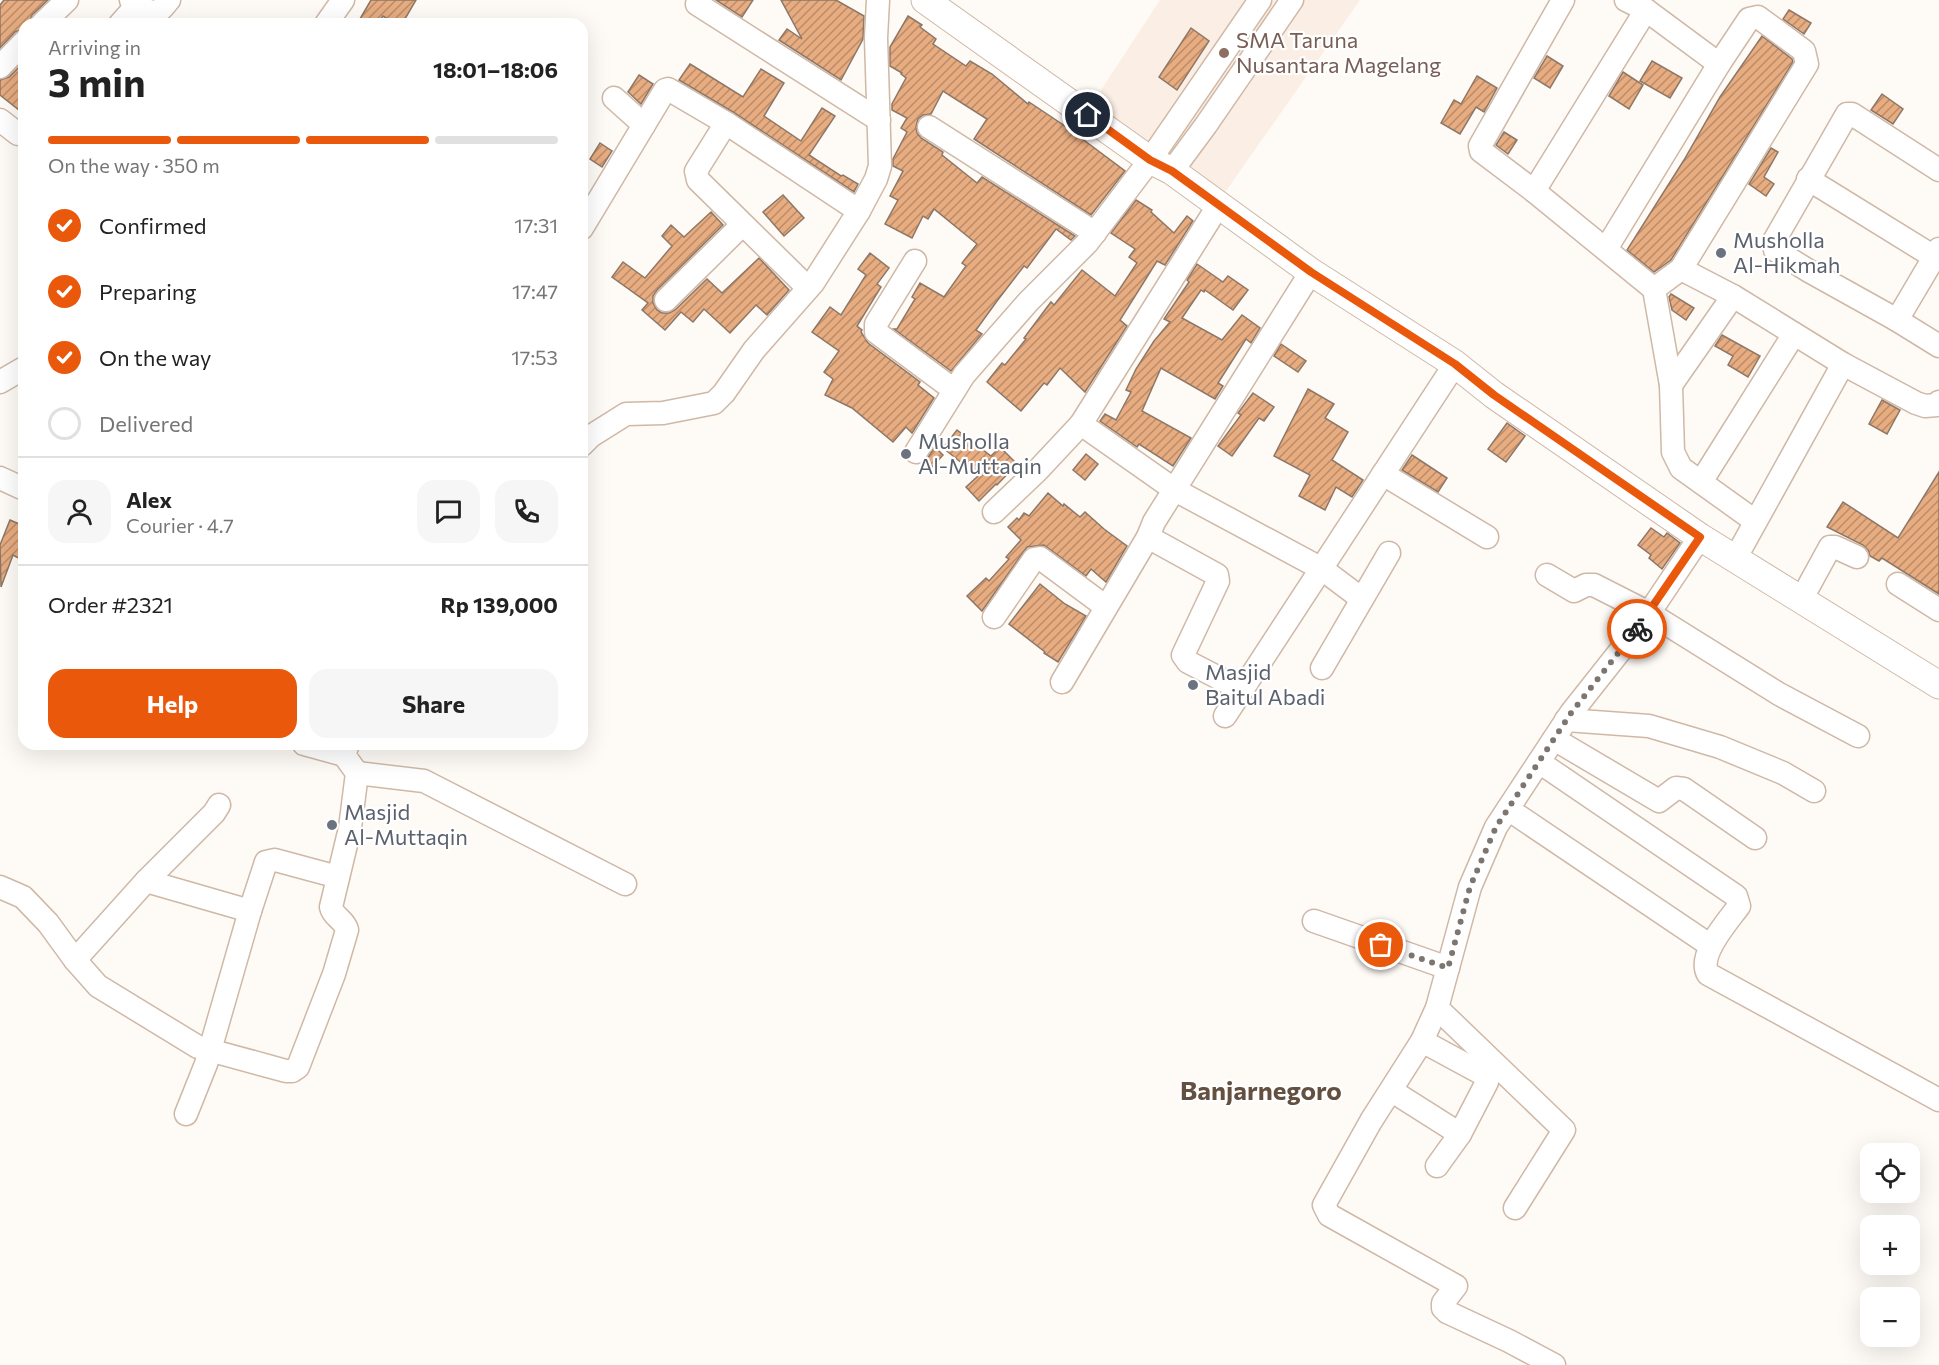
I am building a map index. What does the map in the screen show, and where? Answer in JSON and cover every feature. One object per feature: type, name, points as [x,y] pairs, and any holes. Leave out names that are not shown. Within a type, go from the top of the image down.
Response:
[{"type":"main road","points":[[925,0],[1311,272],[1455,364],[1494,395],[1700,537],[1939,685]]},
{"type":"street","points":[[48,18],[67,0]]},
{"type":"street","points":[[124,18],[134,2],[156,12],[169,0]]},
{"type":"street","points":[[330,18],[343,0]]},
{"type":"street","points":[[588,439],[626,414],[663,413],[714,403],[724,393],[754,350],[807,288],[859,211],[876,179],[880,166],[876,38],[878,0]]},
{"type":"street","points":[[1563,0],[1480,146],[1482,153],[1534,191],[1654,289],[1671,385],[1673,452],[1682,468],[1755,521]]},
{"type":"street","points":[[1626,0],[1646,10],[1719,63]]},
{"type":"street","points":[[697,4],[879,120]]},
{"type":"street","points":[[1161,166],[1183,112],[1255,8]]},
{"type":"street","points":[[1534,191],[1646,10]]},
{"type":"street","points":[[916,452],[964,375],[1028,302],[1161,166],[1206,125],[1282,16]]},
{"type":"street","points":[[1606,249],[1719,63],[1749,19],[1758,17],[1804,51],[1807,64],[1681,269],[1654,289]]},
{"type":"street","points":[[0,67],[18,48]]},
{"type":"street","points":[[588,218],[665,90],[668,89],[726,123],[859,211]]},
{"type":"street","points":[[614,98],[644,125]]},
{"type":"street","points":[[1183,112],[1206,125]]},
{"type":"street","points":[[1939,170],[1849,114],[1845,116],[1774,241],[1775,250],[1809,272],[1897,320],[1939,346]]},
{"type":"street","points":[[0,120],[18,134]]},
{"type":"street","points":[[726,123],[696,171],[696,176],[742,225],[807,288]]},
{"type":"street","points":[[929,127],[1095,233]]},
{"type":"street","points":[[1808,180],[1937,256],[1897,320]]},
{"type":"street","points":[[994,512],[1038,471],[1081,424],[1218,206]]},
{"type":"street","points":[[666,300],[742,225]]},
{"type":"street","points":[[915,261],[876,324],[876,332],[954,390]]},
{"type":"street","points":[[1681,269],[1733,297],[1843,364],[1916,403],[1931,406],[1939,402]]},
{"type":"street","points":[[1062,682],[1148,537],[1154,522],[1311,272]]},
{"type":"street","points":[[1671,385],[1733,297]]},
{"type":"street","points":[[1701,482],[1794,334]]},
{"type":"street","points":[[1225,716],[1455,364]]},
{"type":"street","points":[[1735,559],[1843,364]]},
{"type":"street","points":[[0,382],[18,372]]},
{"type":"street","points":[[1081,424],[1175,490],[1322,569],[1362,599]]},
{"type":"street","points":[[1383,474],[1487,537]]},
{"type":"street","points":[[0,478],[18,486]]},
{"type":"street","points":[[1148,537],[1217,576],[1218,581],[1183,655],[1188,662],[1242,690]]},
{"type":"street","points":[[1554,1365],[1447,1312],[1443,1308],[1443,1303],[1456,1286],[1329,1215],[1325,1201],[1371,1121],[1422,1041],[1437,1008],[1470,887],[1496,827],[1560,730],[1649,613],[1700,537]]},
{"type":"street","points":[[1801,600],[1830,547],[1857,557]]},
{"type":"street","points":[[1322,668],[1389,553]]},
{"type":"street","points":[[994,617],[1034,559],[1040,558],[1106,607]]},
{"type":"street","points":[[1547,575],[1574,591],[1586,585],[1594,585],[1649,613],[1779,694],[1858,736]]},
{"type":"street","points":[[1898,584],[1939,610]]},
{"type":"street","points":[[1560,730],[1649,726],[1720,747],[1783,774],[1814,791]]},
{"type":"street","points":[[1560,730],[1659,801],[1676,788],[1684,789],[1755,838]]},
{"type":"street","points":[[0,888],[22,897],[48,923],[75,960],[98,986],[198,1047],[292,1071],[298,1066],[334,974],[346,930],[346,926],[332,912],[331,907],[350,828],[357,773],[346,750]]},
{"type":"street","points":[[1539,762],[1736,896],[1738,906],[1711,945],[1705,965],[1708,974],[1939,1100]]},
{"type":"street","points":[[357,773],[424,781],[625,884]]},
{"type":"street","points":[[75,960],[219,805]]},
{"type":"street","points":[[1508,809],[1711,945]]},
{"type":"street","points":[[186,1114],[200,1082],[266,862],[275,861],[338,877]]},
{"type":"street","points":[[146,881],[250,911]]},
{"type":"street","points":[[1314,921],[1448,968]]},
{"type":"street","points":[[1437,1008],[1564,1130],[1515,1208]]},
{"type":"street","points":[[1422,1041],[1483,1074],[1487,1082],[1460,1134],[1437,1166]]},
{"type":"street","points":[[1392,1091],[1460,1134]]},
{"type":"shaded area","name":"SMA Taruna Nusantara Magelang","points":[[1160,0],[1360,0],[1221,198],[1090,107]]},
{"type":"building","points":[[4,0],[48,0],[31,18],[18,18],[18,31],[0,48],[0,5]]},
{"type":"building","points":[[371,0],[416,0],[406,18],[383,16],[382,18],[360,18]]},
{"type":"building","points":[[716,0],[753,0],[742,17]]},
{"type":"building","points":[[781,0],[836,0],[864,16],[863,39],[841,80],[779,40],[787,29],[802,39]]},
{"type":"building","points":[[1789,10],[1811,23],[1804,34],[1783,19]]},
{"type":"building","points":[[908,16],[922,25],[920,27],[936,39],[933,44],[966,66],[970,61],[992,74],[1028,104],[1029,102],[1065,126],[1125,171],[1091,215],[974,139],[987,119],[943,91],[931,114],[923,115],[918,119],[916,127],[921,138],[943,152],[942,155],[977,183],[982,177],[1075,236],[1071,240],[1056,229],[1027,268],[1024,266],[997,301],[976,330],[982,334],[951,371],[894,329],[897,329],[915,299],[912,297],[920,283],[944,297],[966,266],[962,263],[977,244],[934,209],[928,219],[923,216],[912,238],[885,224],[898,200],[890,196],[903,171],[893,166],[893,159],[907,132],[901,128],[907,118],[892,110],[892,104],[906,78],[890,66],[890,47]]},
{"type":"building","points":[[1191,28],[1209,41],[1177,90],[1159,77]]},
{"type":"building","points":[[1762,36],[1793,62],[1671,260],[1654,272],[1627,250],[1684,160],[1720,97]]},
{"type":"building","points":[[1547,56],[1563,66],[1550,88],[1534,78]]},
{"type":"building","points":[[1652,61],[1682,78],[1670,98],[1640,81]]},
{"type":"building","points":[[690,64],[743,97],[761,69],[784,83],[764,116],[801,141],[822,108],[835,116],[809,155],[858,184],[854,192],[733,112],[679,80]]},
{"type":"building","points":[[18,68],[18,109],[0,95],[0,80],[9,77]]},
{"type":"building","points":[[1623,72],[1643,85],[1629,109],[1609,96]]},
{"type":"building","points":[[639,75],[653,84],[641,104],[628,92]]},
{"type":"building","points":[[1477,76],[1497,88],[1484,112],[1476,107],[1460,134],[1441,123],[1454,100],[1461,104]]},
{"type":"building","points":[[1882,94],[1903,109],[1893,124],[1871,110]]},
{"type":"building","points":[[1504,132],[1517,140],[1508,154],[1496,145]]},
{"type":"building","points":[[600,143],[612,151],[602,167],[590,159]]},
{"type":"building","points":[[1771,148],[1778,152],[1764,177],[1774,184],[1766,196],[1749,184]]},
{"type":"building","points":[[783,195],[804,218],[784,236],[763,212]]},
{"type":"building","points":[[1136,200],[1152,210],[1151,212],[1174,233],[1187,216],[1193,221],[1165,265],[1157,261],[1120,320],[1127,326],[1085,392],[1060,368],[1021,411],[987,382],[1002,363],[1005,365],[1026,339],[1024,338],[1051,302],[1054,305],[1082,270],[1115,296],[1137,263],[1129,257],[1135,249],[1111,233]]},
{"type":"building","points":[[711,212],[723,225],[657,290],[653,296],[653,303],[657,310],[669,313],[675,310],[707,279],[722,293],[759,258],[789,290],[767,315],[756,305],[730,333],[704,309],[693,322],[681,312],[665,330],[642,310],[648,303],[612,277],[623,262],[645,278],[672,246],[662,236],[671,225],[684,237]]},
{"type":"building","points":[[870,253],[889,268],[877,284],[881,287],[857,326],[862,330],[868,343],[920,382],[918,385],[934,398],[912,433],[906,427],[893,442],[852,408],[825,395],[833,379],[824,372],[839,351],[812,332],[830,307],[841,315],[866,275],[858,269]]},
{"type":"building","points":[[1197,264],[1223,282],[1228,276],[1248,290],[1233,310],[1205,290],[1204,292],[1201,290],[1182,318],[1222,340],[1242,315],[1260,328],[1251,343],[1246,339],[1218,383],[1223,386],[1215,399],[1161,368],[1142,411],[1191,438],[1173,466],[1139,444],[1137,447],[1100,421],[1105,414],[1116,420],[1131,392],[1126,390],[1136,369],[1154,341],[1170,322],[1164,319],[1189,282],[1187,280]]},
{"type":"building","points":[[1671,294],[1694,308],[1686,320],[1672,310],[1669,297]]},
{"type":"building","points":[[1722,335],[1760,356],[1748,377],[1728,365],[1733,356],[1715,346]]},
{"type":"building","points":[[1281,344],[1306,361],[1298,372],[1274,356]]},
{"type":"building","points":[[1308,389],[1334,404],[1325,418],[1348,432],[1332,460],[1363,480],[1352,497],[1336,487],[1325,510],[1299,496],[1310,475],[1274,456]]},
{"type":"building","points":[[1253,393],[1274,407],[1264,421],[1259,418],[1232,456],[1218,446],[1241,415],[1238,413]]},
{"type":"building","points":[[1882,400],[1900,410],[1887,434],[1869,424]]},
{"type":"building","points":[[1507,423],[1525,436],[1506,462],[1488,449]]},
{"type":"building","points":[[957,430],[991,456],[1000,447],[1017,464],[979,501],[966,487],[978,476],[943,448]]},
{"type":"building","points":[[935,447],[943,455],[932,467],[926,460]]},
{"type":"building","points":[[1086,454],[1098,464],[1085,480],[1073,470]]},
{"type":"building","points":[[1412,455],[1447,478],[1438,492],[1402,470]]},
{"type":"building","points":[[1939,472],[1939,594],[1882,558],[1879,561],[1870,556],[1863,545],[1827,527],[1843,502],[1898,538]]},
{"type":"building","points":[[1048,493],[1080,517],[1085,512],[1127,546],[1106,582],[1091,569],[1086,576],[1044,545],[1027,547],[982,611],[967,596],[986,578],[989,581],[1009,559],[1006,557],[1021,540],[1008,527],[1017,518],[1019,520],[1024,513],[1029,516]]},
{"type":"building","points":[[10,520],[18,523],[18,558],[13,555],[1,587],[0,545]]},
{"type":"building","points":[[1651,528],[1664,537],[1667,533],[1680,543],[1662,569],[1649,558],[1651,555],[1638,545]]},
{"type":"building","points":[[1040,584],[1065,604],[1086,616],[1058,662],[1009,624]]},
{"type":"way so far","points":[[1381,945],[1448,968],[1470,887],[1496,827],[1571,713],[1637,629]]},
{"type":"place","name":"SMA Taruna Nusantara Magelang","points":[[1224,53]]},
{"type":"place","name":"Musholla Al-Hikmah","points":[[1721,253]]},
{"type":"place","name":"Musholla Al-Muttaqin","points":[[906,454]]},
{"type":"place","name":"Masjid Baitul Abadi","points":[[1193,685]]},
{"type":"place","name":"Masjid Al-Muttaqin","points":[[332,825]]},
{"type":"district","name":"Banjarnegoro","points":[[1261,1091]]},
{"type":"route","points":[[1088,115],[1150,160],[1172,171],[1311,272],[1455,364],[1494,395],[1700,537],[1637,629]]}]
